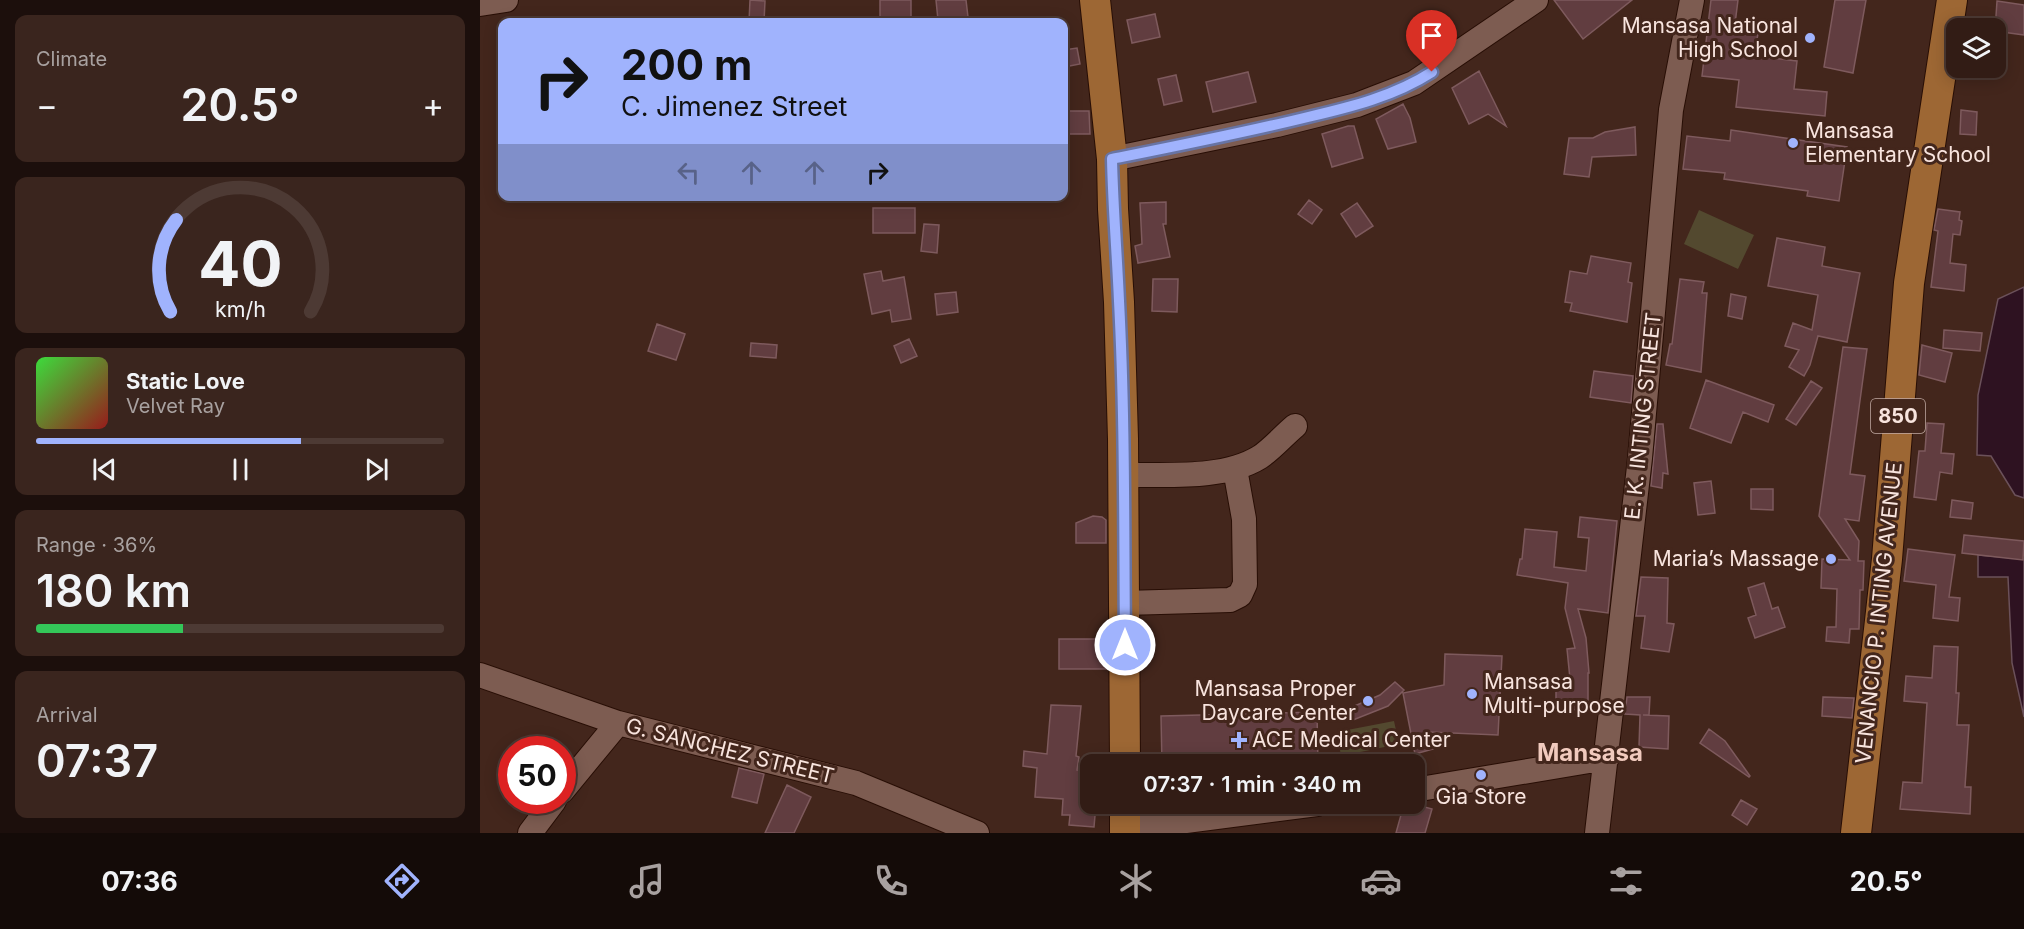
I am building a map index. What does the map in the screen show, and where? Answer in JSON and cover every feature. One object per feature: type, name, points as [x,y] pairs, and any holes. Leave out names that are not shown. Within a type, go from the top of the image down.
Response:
[{"type":"main road","points":[[1095,0],[1112,159],[1119,302],[1124,475],[1125,754]]},
{"type":"main road","name":"VENANCIO P. INTING AVENUE","points":[[1856,833],[1887,559],[1909,283],[1952,0]]},
{"type":"street","points":[[480,4],[506,0]]},
{"type":"street","points":[[1112,159],[1277,125],[1366,102],[1414,83],[1536,0]]},
{"type":"street","name":"E. K. INTING STREET","points":[[1597,833],[1640,458],[1671,110],[1692,0]]},
{"type":"street","points":[[1124,475],[1209,473],[1235,468],[1260,457],[1294,426]]},
{"type":"street","points":[[1125,603],[1230,600],[1240,595],[1245,584],[1244,519],[1235,468]]},
{"type":"street","name":"G. SANCHEZ STREET","points":[[480,675],[618,723],[856,783],[977,833]]},
{"type":"street","points":[[576,774],[618,723]]},
{"type":"street","points":[[1425,788],[1606,758]]},
{"type":"street","points":[[530,833],[544,814]]},
{"type":"street","points":[[1125,822],[1210,814]]},
{"type":"shaded area","points":[[1699,210],[1754,235],[1738,269],[1684,244]]},
{"type":"shaded area","points":[[2024,287],[2024,498],[2015,495],[1991,456],[1977,455],[1978,395],[1998,299]]},
{"type":"shaded area","points":[[1978,555],[2024,559],[2024,717],[2012,663],[2008,577],[1978,577]]},
{"type":"shaded area","points":[[1394,721],[1399,744],[1341,754],[1337,732]]},
{"type":"building","points":[[750,0],[765,1],[764,18],[749,18]]},
{"type":"building","points":[[880,0],[911,0],[911,18],[880,18]]},
{"type":"building","points":[[936,0],[966,0],[968,17],[938,18]]},
{"type":"building","points":[[1554,0],[1632,0],[1583,39]]},
{"type":"building","points":[[1711,0],[1738,0],[1735,24],[1759,28],[1754,56],[1797,61],[1794,89],[1827,92],[1825,116],[1736,107],[1739,80],[1702,76]]},
{"type":"building","points":[[1835,0],[1866,0],[1853,73],[1824,67]]},
{"type":"building","points":[[1997,1],[2024,5],[2024,35],[2006,33],[2006,18],[1996,18]]},
{"type":"building","points":[[1155,14],[1160,37],[1132,43],[1127,20]]},
{"type":"building","points":[[1077,48],[1080,64],[1068,66],[1068,49]]},
{"type":"building","points":[[1479,71],[1506,126],[1488,114],[1469,124],[1452,88]]},
{"type":"building","points":[[1248,72],[1256,102],[1213,112],[1206,82]]},
{"type":"building","points":[[1176,75],[1182,101],[1164,105],[1158,79]]},
{"type":"building","points":[[1403,104],[1410,118],[1416,142],[1388,149],[1376,119]]},
{"type":"building","points":[[1961,110],[1977,112],[1976,135],[1960,134]]},
{"type":"building","points":[[1068,111],[1089,111],[1090,134],[1068,134]]},
{"type":"building","points":[[1354,126],[1363,158],[1332,167],[1322,134]]},
{"type":"building","points":[[1635,127],[1636,155],[1592,157],[1589,177],[1564,174],[1569,138],[1593,138],[1605,132]]},
{"type":"building","points":[[1731,130],[1847,147],[1839,201],[1807,196],[1808,191],[1724,179],[1725,173],[1683,169],[1687,136],[1730,141]]},
{"type":"building","points":[[1309,200],[1322,210],[1312,224],[1298,214]]},
{"type":"building","points":[[1166,202],[1166,224],[1163,224],[1170,257],[1138,263],[1135,246],[1142,244],[1140,203]]},
{"type":"building","points":[[1357,203],[1373,226],[1356,237],[1341,214]]},
{"type":"building","points":[[873,208],[915,208],[915,233],[873,233]]},
{"type":"building","points":[[1938,209],[1960,212],[1959,220],[1962,221],[1960,235],[1953,234],[1950,263],[1966,265],[1964,291],[1931,287],[1938,231],[1934,230]]},
{"type":"building","points":[[924,224],[939,225],[937,253],[921,251]]},
{"type":"building","points":[[1777,238],[1825,247],[1822,266],[1860,273],[1847,342],[1818,336],[1810,365],[1804,376],[1789,367],[1799,350],[1785,346],[1793,323],[1812,330],[1818,295],[1768,286]]},
{"type":"building","points":[[1591,256],[1631,263],[1628,282],[1632,283],[1627,322],[1570,311],[1572,303],[1565,302],[1570,271],[1587,274]]},
{"type":"building","points":[[881,271],[883,281],[904,277],[911,319],[892,322],[890,310],[872,314],[864,274]]},
{"type":"building","points":[[1153,279],[1178,279],[1177,312],[1152,311]]},
{"type":"building","points":[[1680,279],[1704,282],[1702,293],[1707,293],[1701,372],[1666,365],[1670,344],[1672,344]]},
{"type":"building","points":[[956,292],[958,312],[937,315],[935,294]]},
{"type":"building","points":[[1731,294],[1746,297],[1742,319],[1728,316]]},
{"type":"building","points":[[657,324],[685,334],[676,360],[648,351]]},
{"type":"building","points":[[1944,330],[1982,333],[1980,351],[1943,348]]},
{"type":"building","points":[[909,339],[917,356],[901,363],[894,346]]},
{"type":"building","points":[[751,343],[777,345],[776,358],[750,356]]},
{"type":"building","points":[[1922,345],[1952,353],[1945,382],[1919,375]]},
{"type":"building","points":[[1843,347],[1867,349],[1850,474],[1865,476],[1859,521],[1845,519],[1859,541],[1858,561],[1864,561],[1863,590],[1860,590],[1859,629],[1850,629],[1849,643],[1826,641],[1827,627],[1836,627],[1837,589],[1821,588],[1822,559],[1850,560],[1819,516]]},
{"type":"building","points":[[1594,371],[1633,376],[1631,403],[1590,397]]},
{"type":"building","points":[[1706,380],[1774,405],[1768,422],[1743,412],[1731,443],[1690,428]]},
{"type":"building","points":[[1811,381],[1822,388],[1796,425],[1786,419]]},
{"type":"building","points":[[1927,423],[1944,424],[1941,453],[1954,454],[1952,474],[1940,472],[1936,500],[1914,497],[1919,451],[1925,451]]},
{"type":"building","points":[[1657,424],[1663,424],[1668,474],[1663,473],[1662,488],[1651,486]]},
{"type":"building","points":[[1711,481],[1715,513],[1698,515],[1694,483]]},
{"type":"building","points":[[1751,489],[1773,489],[1773,510],[1751,509]]},
{"type":"building","points":[[1952,500],[1973,503],[1971,519],[1950,517]]},
{"type":"building","points":[[1093,516],[1106,520],[1106,543],[1076,543],[1076,523]]},
{"type":"building","points":[[1580,517],[1617,521],[1608,613],[1578,609],[1586,638],[1589,673],[1588,710],[1556,709],[1556,678],[1570,679],[1567,649],[1575,648],[1565,608],[1568,583],[1517,575],[1520,559],[1522,559],[1525,529],[1557,532],[1554,567],[1586,571],[1589,538],[1578,537]]},
{"type":"building","points":[[1964,535],[2024,541],[2023,560],[1962,553]]},
{"type":"building","points":[[1908,549],[1955,555],[1949,597],[1960,598],[1958,621],[1933,618],[1936,585],[1904,581]]},
{"type":"building","points":[[1641,577],[1668,578],[1667,623],[1674,624],[1669,652],[1641,648],[1645,616],[1636,616]]},
{"type":"building","points":[[1764,583],[1772,609],[1778,607],[1785,627],[1755,638],[1748,618],[1756,615],[1748,588]]},
{"type":"building","points":[[1059,639],[1107,639],[1107,669],[1059,669]]},
{"type":"building","points":[[1934,646],[1958,647],[1957,725],[1969,725],[1965,787],[1971,787],[1970,814],[1900,809],[1903,782],[1922,783],[1927,703],[1904,701],[1906,676],[1932,678]]},
{"type":"building","name":"Mansasa Multi-purpose","points":[[1445,654],[1502,656],[1498,735],[1429,732],[1433,749],[1415,754],[1403,693],[1444,685]]},
{"type":"building","points":[[1395,682],[1404,690],[1388,706],[1353,720],[1350,708],[1380,695]]},
{"type":"building","points":[[1627,697],[1650,697],[1649,715],[1643,715],[1669,716],[1668,749],[1639,747],[1640,715],[1625,714]]},
{"type":"building","points":[[1823,697],[1854,698],[1852,718],[1822,716]]},
{"type":"building","points":[[1051,705],[1081,706],[1076,756],[1079,757],[1077,770],[1080,770],[1080,814],[1095,814],[1094,827],[1069,825],[1070,815],[1062,815],[1063,799],[1035,797],[1037,768],[1023,766],[1024,751],[1047,754]]},
{"type":"building","name":"ACE Medical Center","points":[[1317,712],[1318,754],[1162,754],[1161,716]]},
{"type":"building","points":[[1709,729],[1725,741],[1749,777],[1700,743]]},
{"type":"building","points":[[739,768],[764,774],[757,803],[732,797]]},
{"type":"building","points":[[787,785],[811,797],[794,833],[765,833]]},
{"type":"building","points":[[1741,800],[1757,809],[1747,825],[1732,815]]},
{"type":"building","points":[[1425,807],[1432,809],[1425,833],[1396,833],[1401,814],[1425,814]]},
{"type":"place","name":"Mansasa National High School","points":[[1810,38]]},
{"type":"place","name":"Mansasa Elementary School","points":[[1793,143]]},
{"type":"place","name":"Maria’s Massage","points":[[1831,559]]},
{"type":"place","name":"Mansasa Multi-purpose","points":[[1472,694]]},
{"type":"place","name":"Mansasa Proper Daycare Center","points":[[1368,701]]},
{"type":"place","name":"ACE Medical Center","points":[[1239,740]]},
{"type":"place","name":"Gia Store","points":[[1481,775]]},
{"type":"district","name":"Mansasa","points":[[1590,753]]},
{"type":"route","points":[[1125,645],[1123,439],[1112,159],[1277,125],[1357,105],[1414,83],[1432,72]]}]
